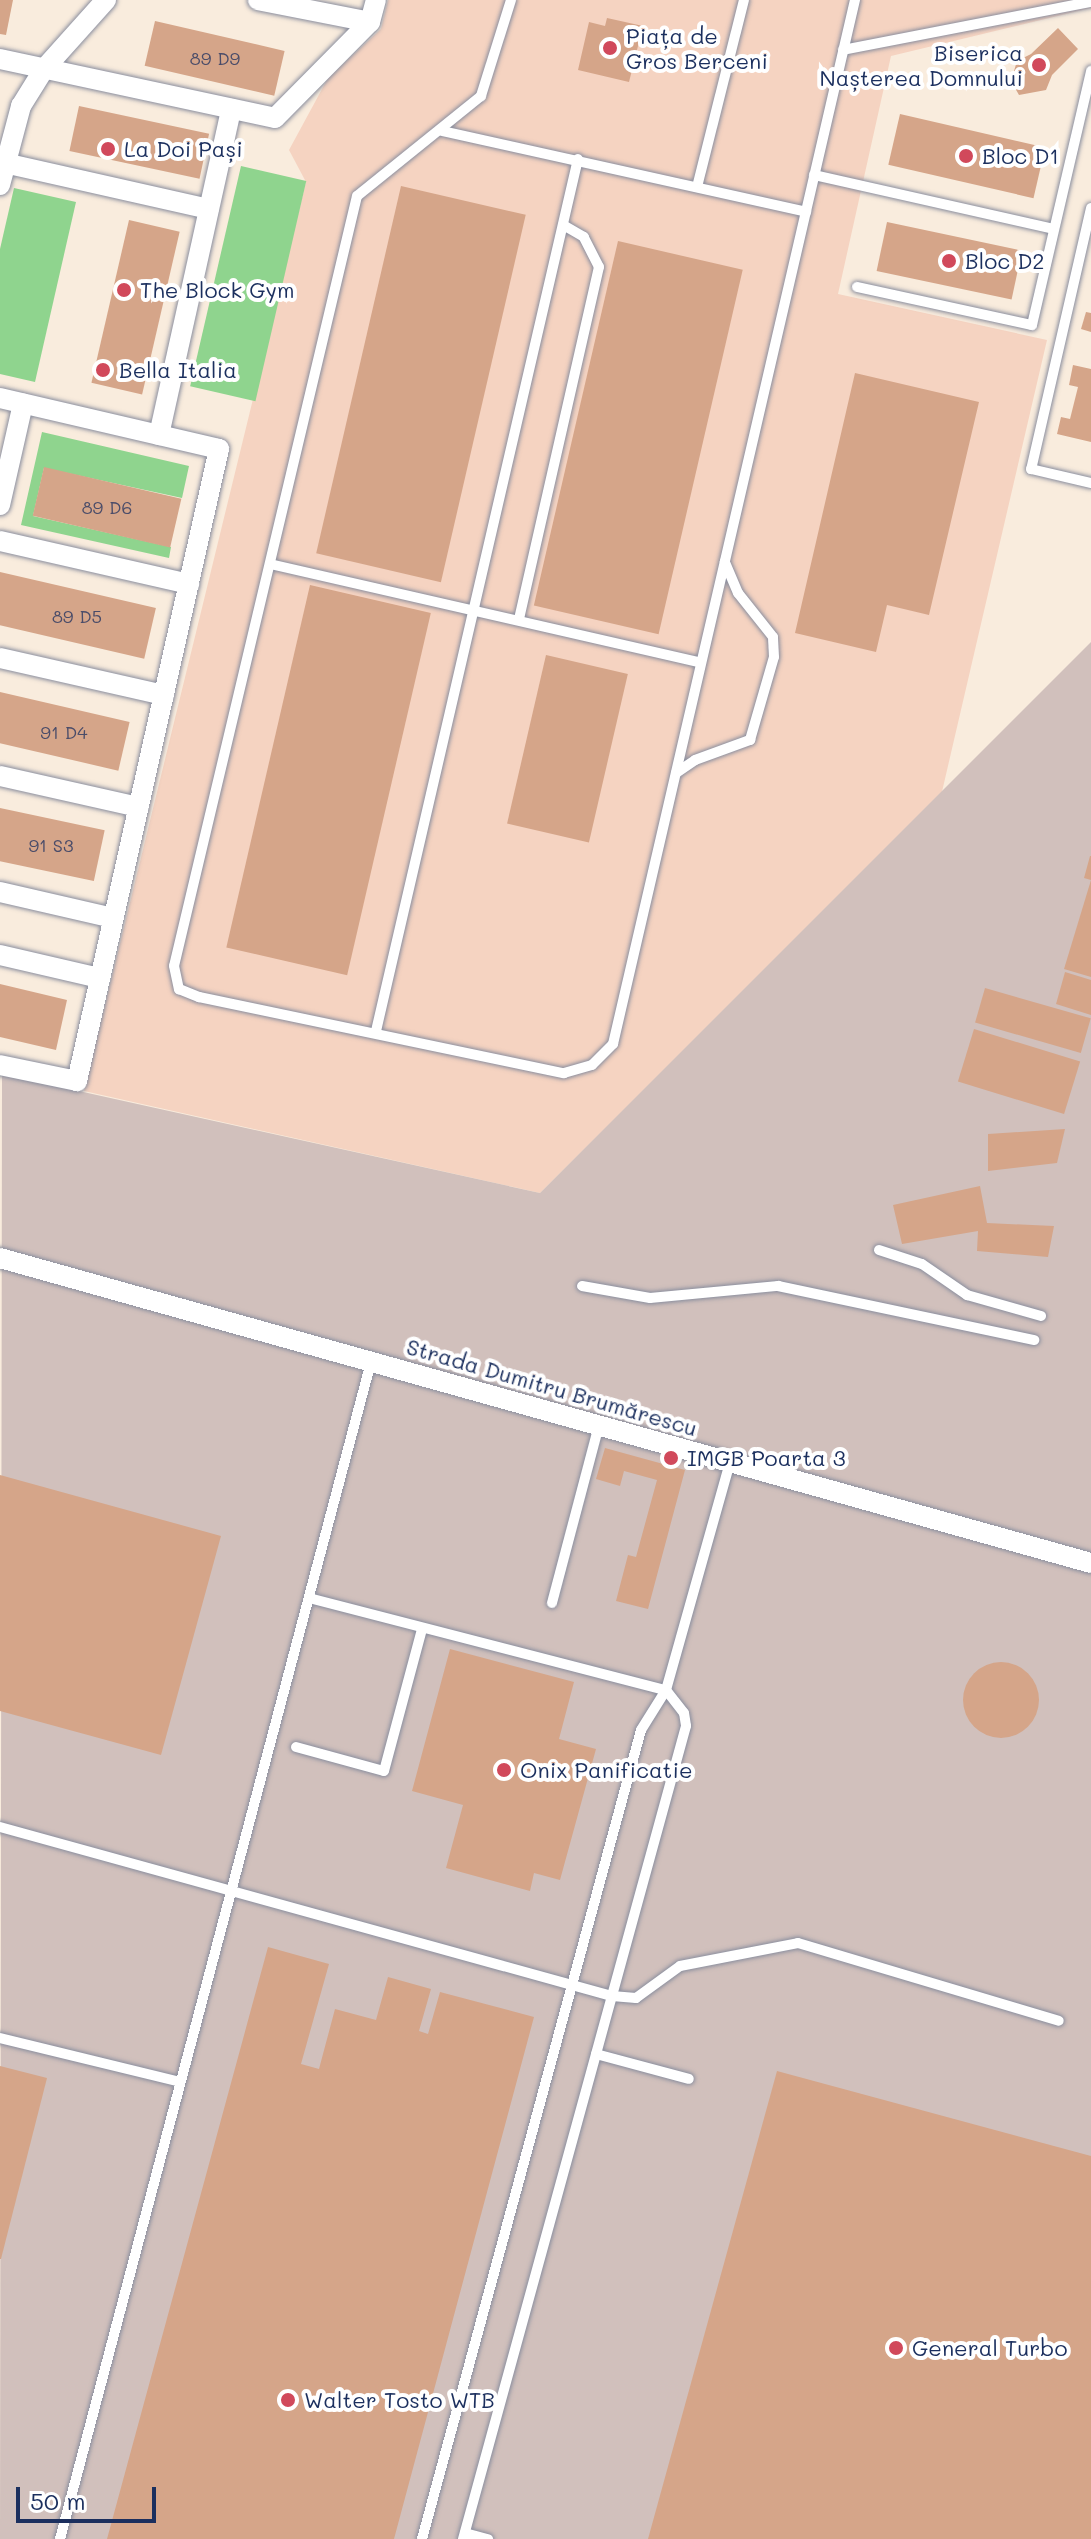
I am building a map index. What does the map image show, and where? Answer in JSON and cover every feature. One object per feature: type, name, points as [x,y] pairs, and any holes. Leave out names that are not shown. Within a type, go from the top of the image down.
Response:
[{"type":"street","points":[[0,185],[2,162],[21,106],[44,69],[106,0]]},
{"type":"street","points":[[258,0],[370,22]]},
{"type":"street","points":[[0,59],[275,118],[370,22],[376,0]]},
{"type":"street","points":[[159,435],[231,109]]},
{"type":"street","points":[[2,162],[209,209]]},
{"type":"street","points":[[0,398],[219,449],[77,1081],[0,1065]]},
{"type":"street","points":[[0,505],[23,404]]},
{"type":"street","points":[[0,541],[189,584]]},
{"type":"street","points":[[0,658],[164,695]]},
{"type":"street","points":[[0,776],[139,807]]},
{"type":"street","points":[[0,892],[113,918]]},
{"type":"street","points":[[0,955],[100,978]]},
{"type":"street","name":"Strada Dumitru Brumărescu","points":[[0,1258],[1091,1563]]},
{"type":"lane","points":[[511,0],[481,96],[442,131],[357,196],[174,966],[179,989],[199,997],[376,1031],[564,1073],[592,1065],[613,1044],[855,0]]},
{"type":"lane","points":[[697,187],[744,0]]},
{"type":"lane","points":[[843,50],[1091,2]]},
{"type":"lane","points":[[857,287],[1032,325],[1091,71]]},
{"type":"lane","points":[[442,131],[806,212]]},
{"type":"lane","points":[[376,1031],[578,159]]},
{"type":"lane","points":[[814,175],[1053,229]]},
{"type":"lane","points":[[1091,208],[1031,469],[1091,483]]},
{"type":"lane","points":[[519,619],[599,267],[584,237],[563,225]]},
{"type":"lane","points":[[676,773],[703,756],[750,740],[774,657],[773,637],[738,593],[725,562]]},
{"type":"lane","points":[[270,564],[701,663]]},
{"type":"lane","points":[[879,1250],[922,1264],[967,1295],[1041,1316]]},
{"type":"lane","points":[[582,1286],[650,1298],[778,1286],[1034,1340]]},
{"type":"lane","points":[[60,2539],[371,1362]]},
{"type":"lane","points":[[552,1603],[599,1425]]},
{"type":"lane","points":[[422,2539],[641,1730],[666,1690],[730,1462]]},
{"type":"lane","points":[[309,1598],[666,1690],[684,1713],[686,1726],[464,2536],[488,2539]]},
{"type":"lane","points":[[296,1747],[384,1771],[422,1629]]},
{"type":"lane","points":[[0,1827],[612,1996],[636,1998],[680,1966],[798,1943],[1059,2021]]},
{"type":"lane","points":[[0,2038],[180,2082]]},
{"type":"lane","points":[[596,2054],[689,2079]]},
{"type":"shaded area","name":"Piața de Gros Berceni","points":[[388,0],[1091,0],[1091,8],[891,56],[838,294],[1047,340],[941,796],[540,1193],[84,1091],[306,182],[289,150],[328,78],[381,29]]},
{"type":"shaded area","points":[[1091,642],[1091,2539],[0,2539],[2,1074],[540,1193]]},
{"type":"green space","points":[[241,166],[306,181],[255,401],[190,386]]},
{"type":"green space","points":[[14,188],[76,202],[35,382],[0,374],[0,249]]},
{"type":"green space","points":[[42,432],[189,466],[182,498],[44,468],[33,516],[171,547],[169,558],[21,525]]},
{"type":"building","points":[[0,0],[13,0],[6,35],[0,34]]},
{"type":"building","name":"Piața de Gros Berceni","points":[[607,18],[643,26],[629,82],[578,70],[589,22],[605,26]]},
{"type":"building","points":[[155,21],[285,51],[274,96],[145,66]]},
{"type":"building","name":"Biserica Nașterea Domnului","points":[[1058,28],[1078,49],[1052,75],[1046,90],[1019,95],[1011,81],[1017,61],[1031,54]]},
{"type":"building","points":[[79,106],[209,134],[200,179],[69,151]]},
{"type":"building","name":"Bloc D1","points":[[900,114],[1045,148],[1033,198],[888,165]]},
{"type":"building","points":[[401,186],[526,215],[441,582],[316,553]]},
{"type":"building","points":[[129,220],[180,232],[142,394],[91,383]]},
{"type":"building","name":"Bloc D2","points":[[887,222],[1022,251],[1012,300],[877,271]]},
{"type":"building","points":[[618,241],[743,270],[659,634],[534,605]]},
{"type":"building","points":[[1086,312],[1091,313],[1091,332],[1081,329]]},
{"type":"building","points":[[1073,365],[1091,369],[1091,442],[1057,434],[1061,417],[1070,419],[1078,387],[1069,385]]},
{"type":"building","points":[[855,373],[979,402],[929,615],[887,605],[876,652],[795,633]]},
{"type":"building","points":[[44,467],[181,499],[170,547],[33,516]]},
{"type":"building","points":[[0,572],[156,608],[144,659],[0,625]]},
{"type":"building","points":[[310,585],[431,613],[347,975],[226,947]]},
{"type":"building","points":[[546,655],[628,674],[589,842],[507,824]]},
{"type":"building","points":[[0,692],[130,722],[118,771],[0,743]]},
{"type":"building","points":[[0,808],[105,830],[94,881],[0,861]]},
{"type":"building","points":[[1091,856],[1091,880],[1084,878]]},
{"type":"building","points":[[1091,880],[1091,977],[1064,969]]},
{"type":"building","points":[[1065,972],[1091,980],[1091,1015],[1056,1004]]},
{"type":"building","points":[[0,984],[67,1000],[56,1050],[0,1037]]},
{"type":"building","points":[[985,988],[1091,1018],[1081,1053],[975,1023]]},
{"type":"building","points":[[974,1029],[1080,1061],[1064,1114],[958,1082]]},
{"type":"building","points":[[1065,1129],[1057,1163],[988,1171],[988,1134]]},
{"type":"building","points":[[980,1186],[987,1223],[1054,1226],[1048,1257],[977,1251],[978,1231],[902,1244],[893,1205]]},
{"type":"building","points":[[605,1448],[685,1470],[648,1609],[616,1601],[628,1555],[636,1557],[657,1480],[624,1471],[620,1486],[596,1479]]},
{"type":"building","points":[[0,1475],[221,1536],[161,1755],[0,1711]]},
{"type":"building","name":"Onix Panificatie","points":[[450,1649],[574,1682],[559,1739],[596,1749],[560,1880],[534,1873],[530,1891],[446,1868],[463,1805],[412,1791]]},
{"type":"building","points":[[1001,1662],[1015,1665],[1028,1673],[1036,1686],[1039,1700],[1036,1714],[1028,1727],[1015,1735],[1001,1738],[987,1735],[974,1727],[966,1714],[963,1700],[966,1686],[974,1673],[987,1665]]},
{"type":"building","name":"Walter Tosto WTB","points":[[268,1947],[329,1964],[301,2064],[319,2069],[335,2009],[376,2020],[388,1977],[431,1989],[419,2031],[428,2034],[440,1992],[534,2017],[394,2539],[107,2539]]},
{"type":"building","points":[[0,2066],[47,2078],[1,2259],[0,2259]]},
{"type":"building","name":"General Turbo","points":[[777,2071],[1091,2156],[1091,2539],[648,2539]]},
{"type":"place","name":"Piața de Gros Berceni","points":[[610,48]]},
{"type":"place","name":"Biserica Nașterea Domnului","points":[[1039,65]]},
{"type":"place","name":"La Doi Pași","points":[[108,149]]},
{"type":"place","name":"Bloc D1","points":[[966,156]]},
{"type":"place","name":"Bloc D2","points":[[949,261]]},
{"type":"place","name":"The Block Gym","points":[[124,290]]},
{"type":"place","name":"Bella Italia","points":[[103,370]]},
{"type":"place","name":"IMGB Poarta 3","points":[[671,1458]]},
{"type":"place","name":"Onix Panificatie","points":[[504,1770]]},
{"type":"place","name":"General Turbo","points":[[896,2348]]},
{"type":"place","name":"Walter Tosto WTB","points":[[288,2400]]}]
